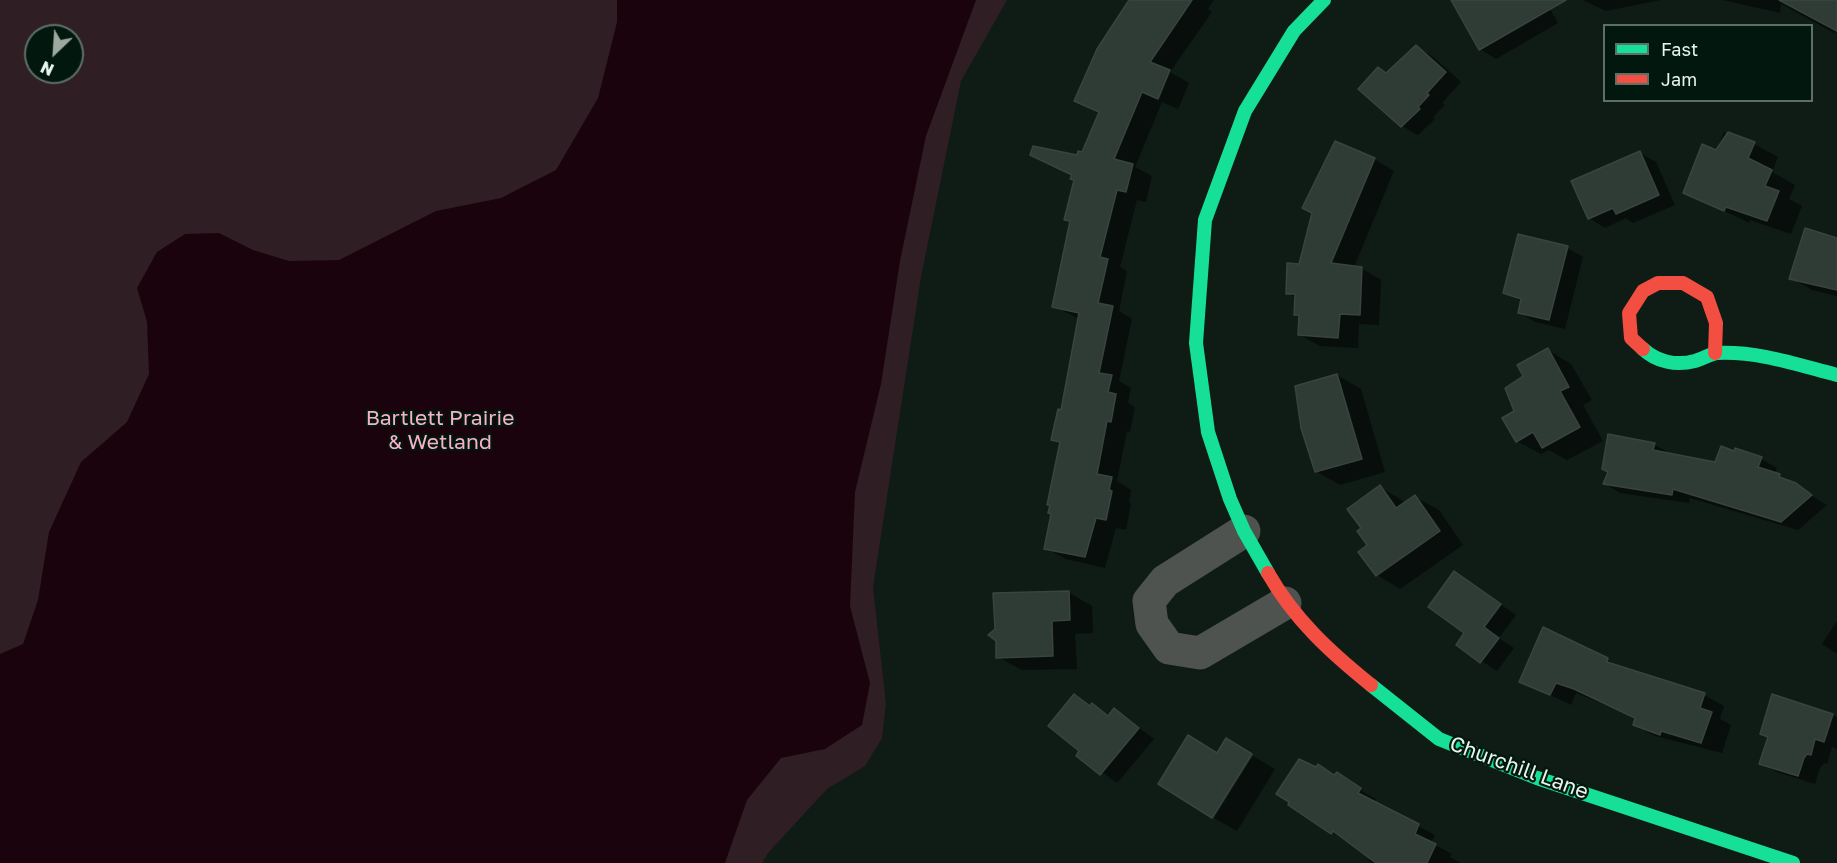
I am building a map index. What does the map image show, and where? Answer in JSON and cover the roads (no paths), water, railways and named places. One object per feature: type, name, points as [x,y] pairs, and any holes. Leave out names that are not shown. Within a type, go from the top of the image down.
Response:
[{"type":"street","name":"Churchill Lane","points":[[1324,0],[1294,30],[1245,111],[1205,220],[1196,343],[1209,432],[1230,500],[1244,531],[1286,603],[1310,632],[1357,674],[1439,739],[1538,778],[1794,863]]},
{"type":"street","points":[[1715,353],[1716,323],[1707,297],[1683,283],[1658,283],[1643,291],[1629,313],[1631,338],[1653,358],[1674,363],[1695,361],[1715,353],[1761,356],[1837,375]]},
{"type":"street","points":[[1244,531],[1165,581],[1149,601],[1152,624],[1169,648],[1200,653],[1286,603]]},
{"type":"park label","name":"Bartlett Prairie & Wetland","points":[[440,430]]}]
